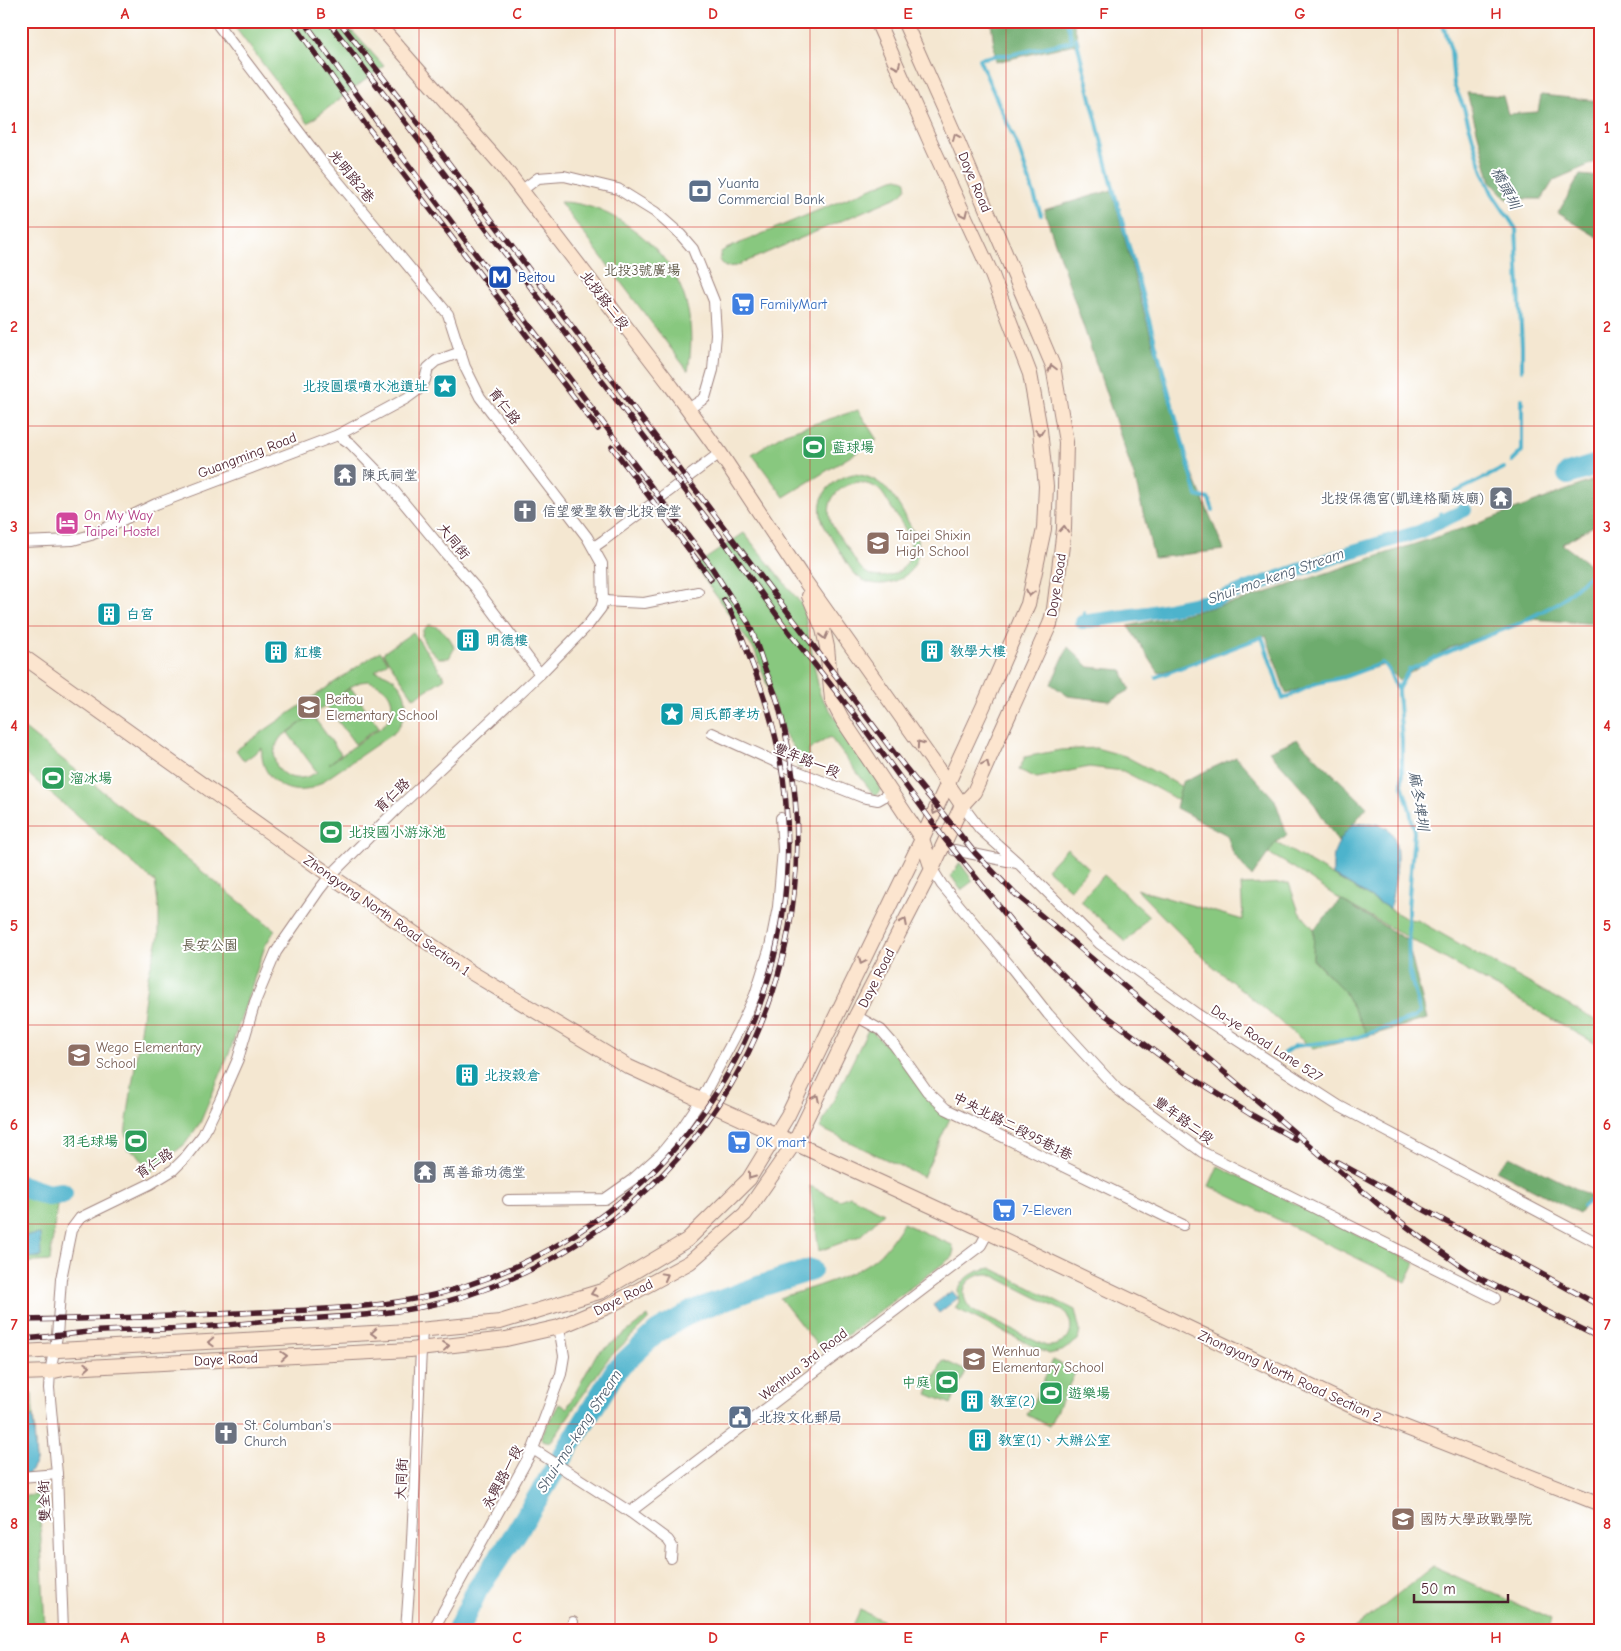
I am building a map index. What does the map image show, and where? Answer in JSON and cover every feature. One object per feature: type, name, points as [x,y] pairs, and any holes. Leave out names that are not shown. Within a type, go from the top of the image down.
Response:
[{"type":"main road","name":"北投路二段","points":[[375,21],[522,191],[720,453],[800,574]]},
{"type":"main road","name":"Daye Road","points":[[21,1352],[422,1329],[500,1322],[602,1291],[687,1240],[749,1179],[777,1135],[948,784],[1028,604],[1044,529],[1046,486],[1040,430],[1030,374],[992,275],[877,21]]},
{"type":"main road","name":"Daye Road","points":[[21,1373],[421,1348],[506,1339],[559,1327],[609,1306],[690,1262],[745,1214],[795,1142],[856,1016],[932,869],[962,805],[974,792],[1050,624],[1054,609],[1064,529],[1066,442],[1053,366],[955,135],[904,21]]},
{"type":"main road","points":[[800,574],[962,805]]},
{"type":"main road","points":[[800,574],[823,629],[827,646],[832,700],[842,719],[922,839],[932,869]]},
{"type":"main road","name":"Zhongyang North Road Section 1","points":[[21,655],[330,876],[472,973],[629,1067],[795,1142]]},
{"type":"main road","points":[[795,1142],[988,1232]]},
{"type":"main road","name":"Zhongyang North Road Section 2","points":[[988,1232],[1356,1408],[1600,1504]]},
{"type":"street","name":"光明路2巷","points":[[215,21],[322,162],[448,314],[460,352]]},
{"type":"street","points":[[522,191],[538,178],[564,176],[618,189],[655,212],[677,230],[693,249],[714,301],[716,334],[714,370],[705,398],[688,409]]},
{"type":"street","name":"Guangming Road","points":[[21,542],[73,540],[91,535],[156,504],[338,435],[407,398],[418,390],[425,380],[428,368],[436,361],[460,352]]},
{"type":"street","name":"育仁路","points":[[50,1372],[57,1336],[61,1279],[71,1230],[80,1218],[150,1184],[173,1170],[184,1159],[203,1135],[238,1059],[255,1002],[276,952],[304,910],[330,876],[405,801],[540,674],[588,625],[601,608],[603,601],[602,564],[594,546],[480,397],[465,367],[460,352]]},
{"type":"street","name":"大同街","points":[[338,435],[351,444],[380,474],[475,587],[540,674]]},
{"type":"street","points":[[594,546],[720,453]]},
{"type":"street","points":[[603,601],[644,603],[698,592]]},
{"type":"street","name":"豐年路一段","points":[[712,733],[788,768],[862,797],[878,800],[892,792]]},
{"type":"street","name":"Da-ye Road Lane 527","points":[[962,805],[980,830],[1018,863],[1100,944],[1197,1014],[1339,1106],[1600,1244]]},
{"type":"street","points":[[508,1200],[605,1199],[632,1180],[661,1154],[682,1128],[701,1100],[739,1030],[755,995],[770,947],[778,907],[782,850],[781,818]]},
{"type":"street","points":[[954,850],[1018,863]]},
{"type":"street","name":"豐年路二段","points":[[932,869],[942,885],[1048,1014],[1117,1089],[1202,1152],[1495,1298]]},
{"type":"street","name":"中央北路二段95巷1巷","points":[[856,1016],[881,1030],[895,1046],[927,1091],[946,1109],[1184,1226]]},
{"type":"street","name":"Wenhua 3rd Road","points":[[630,1512],[976,1249],[981,1245],[988,1232]]},
{"type":"street","name":"永興路一段","points":[[433,1630],[536,1451],[561,1374],[564,1356],[559,1327]]},
{"type":"street","name":"大同街","points":[[406,1630],[422,1329]]},
{"type":"street","name":"雙全街","points":[[50,1372],[49,1388],[57,1474],[63,1630]]},
{"type":"street","points":[[536,1451],[630,1512],[668,1540],[672,1546],[671,1558]]},
{"type":"street","points":[[21,1477],[57,1474]]},
{"type":"green space","points":[[230,21],[343,21],[384,66],[308,123]]},
{"type":"green space","points":[[991,21],[1073,21],[1079,43],[996,62]]},
{"type":"green space","points":[[1467,93],[1503,96],[1508,114],[1538,112],[1541,95],[1600,101],[1600,160],[1554,180],[1542,199],[1507,199],[1491,182]]},
{"type":"green space","points":[[1580,175],[1600,177],[1600,236],[1597,237],[1558,213]]},
{"type":"green space","points":[[898,178],[905,180],[906,188],[897,197],[736,266],[725,267],[720,260],[721,252],[726,249]]},
{"type":"green space","points":[[1112,190],[1141,301],[1186,458],[1224,550],[1154,558],[1135,479],[1044,210]]},
{"type":"green space","name":"北投3號廣場","points":[[560,202],[569,202],[594,208],[624,223],[643,237],[671,269],[680,286],[687,306],[691,348],[688,371]]},
{"type":"green space","name":"藍球場","points":[[858,410],[877,440],[784,497],[752,454],[785,433]]},
{"type":"green space","points":[[853,474],[866,476],[876,481],[892,495],[904,514],[916,536],[918,552],[914,566],[901,578],[882,584],[863,580],[852,570],[827,531],[821,516],[822,499],[830,486],[844,477]],"holes":[[[859,482],[875,487],[882,493],[908,534],[911,554],[906,564],[898,572],[882,577],[873,576],[861,569],[831,522],[830,507],[835,495],[845,486]]]},
{"type":"green space","points":[[1599,478],[1600,522],[1562,544],[1593,567],[1600,565],[1600,624],[1531,619],[1450,648],[1399,680],[1384,665],[1286,693],[1266,635],[1221,654],[1159,673],[1128,626],[1241,601],[1485,521]]},
{"type":"green space","points":[[744,533],[803,606],[820,695],[879,782],[880,791],[875,796],[830,737],[809,750],[809,766],[798,768],[794,748],[785,735],[755,651],[695,566]]},
{"type":"green space","points":[[429,625],[437,627],[451,641],[454,649],[449,658],[439,658],[424,642],[422,633]]},
{"type":"green space","points":[[413,632],[445,678],[414,698],[383,653]]},
{"type":"green space","points":[[1068,647],[1089,667],[1122,670],[1130,690],[1110,701],[1068,696],[1051,684]]},
{"type":"green space","points":[[380,651],[388,662],[375,671],[386,674],[394,680],[401,686],[404,694],[406,703],[405,713],[395,732],[316,786],[306,790],[287,789],[273,780],[264,765],[262,748],[244,761],[236,750]],"holes":[[[368,681],[383,688],[391,698],[391,711],[384,725],[329,764],[341,754],[312,715],[288,733],[317,772],[307,777],[297,778],[289,777],[282,772],[274,758],[275,748],[280,738],[352,686]]]},
{"type":"green space","points":[[351,688],[379,727],[355,744],[326,705]]},
{"type":"green space","name":"長安公園","points":[[21,726],[275,930],[265,946],[229,1054],[200,1123],[185,1144],[149,1173],[137,1153],[127,1149],[130,1142],[125,1134],[148,976],[159,936],[159,910],[155,882],[21,768]]},
{"type":"green space","points":[[1297,739],[1367,807],[1338,842],[1310,797],[1269,751]]},
{"type":"green space","points":[[1096,748],[1125,756],[1170,780],[1407,919],[1417,920],[1600,1023],[1600,1046],[1341,900],[1294,868],[1167,794],[1123,771],[1089,767],[1037,778],[1019,770],[1025,757],[1060,750]]},
{"type":"green space","points":[[1236,757],[1275,800],[1287,835],[1276,842],[1252,877],[1233,853],[1227,835],[1176,808],[1182,782]]},
{"type":"green space","points":[[1067,848],[1089,868],[1070,889],[1047,869]]},
{"type":"green space","points":[[960,863],[973,881],[961,890],[951,876]]},
{"type":"green space","points":[[1104,875],[1149,916],[1126,942],[1080,901]]},
{"type":"green space","points":[[1289,883],[1299,912],[1314,929],[1313,960],[1344,991],[1368,1036],[1313,1049],[1208,962],[1136,889],[1243,920],[1241,885]]},
{"type":"green space","points":[[1341,900],[1407,940],[1427,1019],[1368,1036],[1344,991],[1313,959],[1314,929]]},
{"type":"green space","points":[[869,1028],[952,1114],[923,1177],[820,1128]]},
{"type":"green space","points":[[1510,1156],[1591,1196],[1579,1213],[1496,1170]]},
{"type":"green space","points":[[1218,1166],[1415,1263],[1406,1282],[1209,1186]]},
{"type":"green space","points":[[810,1186],[839,1200],[850,1196],[884,1213],[860,1236],[819,1251]]},
{"type":"green space","points":[[21,1196],[57,1205],[50,1261],[21,1263]]},
{"type":"green space","points":[[903,1223],[952,1245],[954,1250],[952,1257],[823,1353],[780,1298],[846,1275],[871,1262],[886,1247]]},
{"type":"green space","points":[[991,1268],[1075,1310],[1080,1331],[1078,1340],[1062,1351],[1049,1354],[955,1308],[959,1302],[958,1289],[961,1284],[972,1274]],"holes":[[[990,1274],[1065,1312],[1071,1325],[1069,1336],[1060,1344],[1046,1346],[973,1311],[965,1299],[964,1293],[967,1283],[978,1276]]]},
{"type":"green space","points":[[648,1316],[649,1319],[607,1360],[552,1440],[549,1442],[543,1440],[542,1434],[559,1404],[567,1408],[596,1355]]},
{"type":"green space","name":"中庭","points":[[943,1360],[966,1371],[951,1404],[927,1394]]},
{"type":"green space","name":"遊樂場","points":[[1053,1360],[1076,1371],[1049,1426],[1027,1415]]},
{"type":"green space","points":[[32,1393],[36,1462],[21,1464],[21,1394]]},
{"type":"green space","points":[[39,1495],[45,1630],[21,1630],[21,1496]]},
{"type":"green space","points":[[1433,1566],[1552,1620],[1549,1630],[1353,1630]]},
{"type":"green space","points":[[860,1610],[903,1630],[851,1630]]},
{"type":"water","points":[[1353,824],[1377,824],[1387,828],[1393,836],[1397,860],[1390,909],[1333,875],[1333,859],[1336,847]]},
{"type":"water","points":[[40,1234],[41,1257],[21,1258],[21,1236]]},
{"type":"water","points":[[952,1291],[958,1298],[939,1313],[933,1305]]},
{"type":"water","points":[[21,1417],[33,1417],[36,1462],[21,1487]]},
{"type":"waterway","points":[[1041,215],[1018,147],[979,59],[998,55],[1010,55],[1072,41],[1067,21]]},
{"type":"waterway","name":"橋頭圳","points":[[1442,21],[1451,51],[1454,85],[1464,108],[1482,169],[1492,193],[1516,229],[1522,370]]},
{"type":"waterway","points":[[1076,38],[1113,188],[1197,496],[1209,499],[1213,510]]},
{"type":"waterway","name":"橋頭圳","points":[[1512,461],[1522,451],[1522,399]]},
{"type":"waterway","name":"Shui-mo-keng Stream","points":[[1568,474],[1600,464]]},
{"type":"waterway","name":"橋頭圳","points":[[1440,500],[1504,468]]},
{"type":"waterway","name":"Shui-mo-keng Stream","points":[[1082,622],[1147,613],[1217,599],[1350,552],[1419,532],[1465,510]]},
{"type":"waterway","name":"橋頭圳","points":[[1441,513],[1442,521]]},
{"type":"waterway","name":"麻冬埤圳","points":[[1284,1053],[1295,1046],[1353,1039],[1416,1017],[1420,1012],[1409,970],[1408,908],[1414,832],[1402,784],[1402,740],[1398,693],[1398,689],[1409,670],[1464,645],[1518,624],[1558,603],[1600,566]]},
{"type":"waterway","points":[[1082,622],[1084,613]]},
{"type":"waterway","points":[[1156,677],[1262,637],[1283,699],[1317,683],[1345,677],[1382,663],[1387,668],[1398,689]]},
{"type":"waterway","points":[[1583,1206],[1596,1195],[1600,1175]]},
{"type":"waterway","points":[[21,1186],[48,1195],[62,1193]]},
{"type":"waterway","name":"Shui-mo-keng Stream","points":[[458,1630],[477,1590],[516,1533],[616,1370],[657,1332],[693,1311],[811,1270]]},
{"type":"railway","points":[[292,21],[366,125],[598,429]]},
{"type":"railway","points":[[21,1339],[116,1330],[190,1328],[394,1312],[442,1303],[465,1296],[553,1258],[630,1205],[693,1140],[742,1066],[776,983],[794,894],[795,801],[778,702],[749,624],[708,562],[398,151],[304,21]]},
{"type":"railway","points":[[328,21],[726,544],[789,632],[853,713],[944,838],[1019,931],[1096,1008],[1174,1066],[1250,1114],[1295,1139]]},
{"type":"railway","points":[[339,21],[423,129],[904,766],[975,853],[1014,893],[1379,1205],[1427,1242],[1479,1278],[1600,1338]]},
{"type":"railway","points":[[612,447],[711,579]]},
{"type":"railway","points":[[21,1320],[171,1316],[338,1308],[389,1303],[440,1293],[465,1286],[547,1250],[619,1202],[680,1143],[728,1074],[762,997],[783,915],[787,828],[776,739],[756,674],[737,626],[724,600]]},
{"type":"railway","points":[[1337,1162],[1600,1306]]},
{"type":"place","name":"Yuanta Commercial Bank","points":[[700,191]]},
{"type":"place","name":"Beitou","points":[[500,277]]},
{"type":"place","name":"FamilyMart","points":[[743,304]]},
{"type":"place","name":"北投圓環噴水池遺址","points":[[445,386]]},
{"type":"place","name":"藍球場","points":[[814,447]]},
{"type":"place","name":"陳氏祠堂","points":[[345,475]]},
{"type":"place","name":"北投保德宮(凱達格蘭族廟)","points":[[1501,498]]},
{"type":"place","name":"信望愛聖教會北投會堂","points":[[525,511]]},
{"type":"place","name":"On My Way Taipei Hostel","points":[[67,523]]},
{"type":"place","name":"Taipei Shixin High School","points":[[878,543]]},
{"type":"place","name":"白宮","points":[[109,614]]},
{"type":"place","name":"明德樓","points":[[468,640]]},
{"type":"place","name":"教學大樓","points":[[932,651]]},
{"type":"place","name":"紅樓","points":[[276,652]]},
{"type":"place","name":"Beitou Elementary School","points":[[309,707]]},
{"type":"place","name":"周氏節孝坊","points":[[672,714]]},
{"type":"place","name":"溜冰場","points":[[53,778]]},
{"type":"place","name":"北投國小游泳池","points":[[331,832]]},
{"type":"place","name":"Wego Elementary School","points":[[79,1055]]},
{"type":"place","name":"北投穀倉","points":[[467,1075]]},
{"type":"place","name":"羽毛球場","points":[[136,1141]]},
{"type":"place","name":"OK mart","points":[[739,1142]]},
{"type":"place","name":"萬善爺功德堂","points":[[425,1172]]},
{"type":"place","name":"7-Eleven","points":[[1004,1210]]},
{"type":"place","name":"Wenhua Elementary School","points":[[974,1359]]},
{"type":"place","name":"中庭","points":[[947,1382]]},
{"type":"place","name":"遊樂場","points":[[1051,1393]]},
{"type":"place","name":"教室(2)","points":[[972,1401]]},
{"type":"place","name":"北投文化郵局","points":[[740,1417]]},
{"type":"place","name":"St. Columban's Church","points":[[226,1433]]},
{"type":"place","name":"教室(1)、大辦公室","points":[[980,1440]]},
{"type":"place","name":"國防大學政戰學院","points":[[1403,1519]]}]
